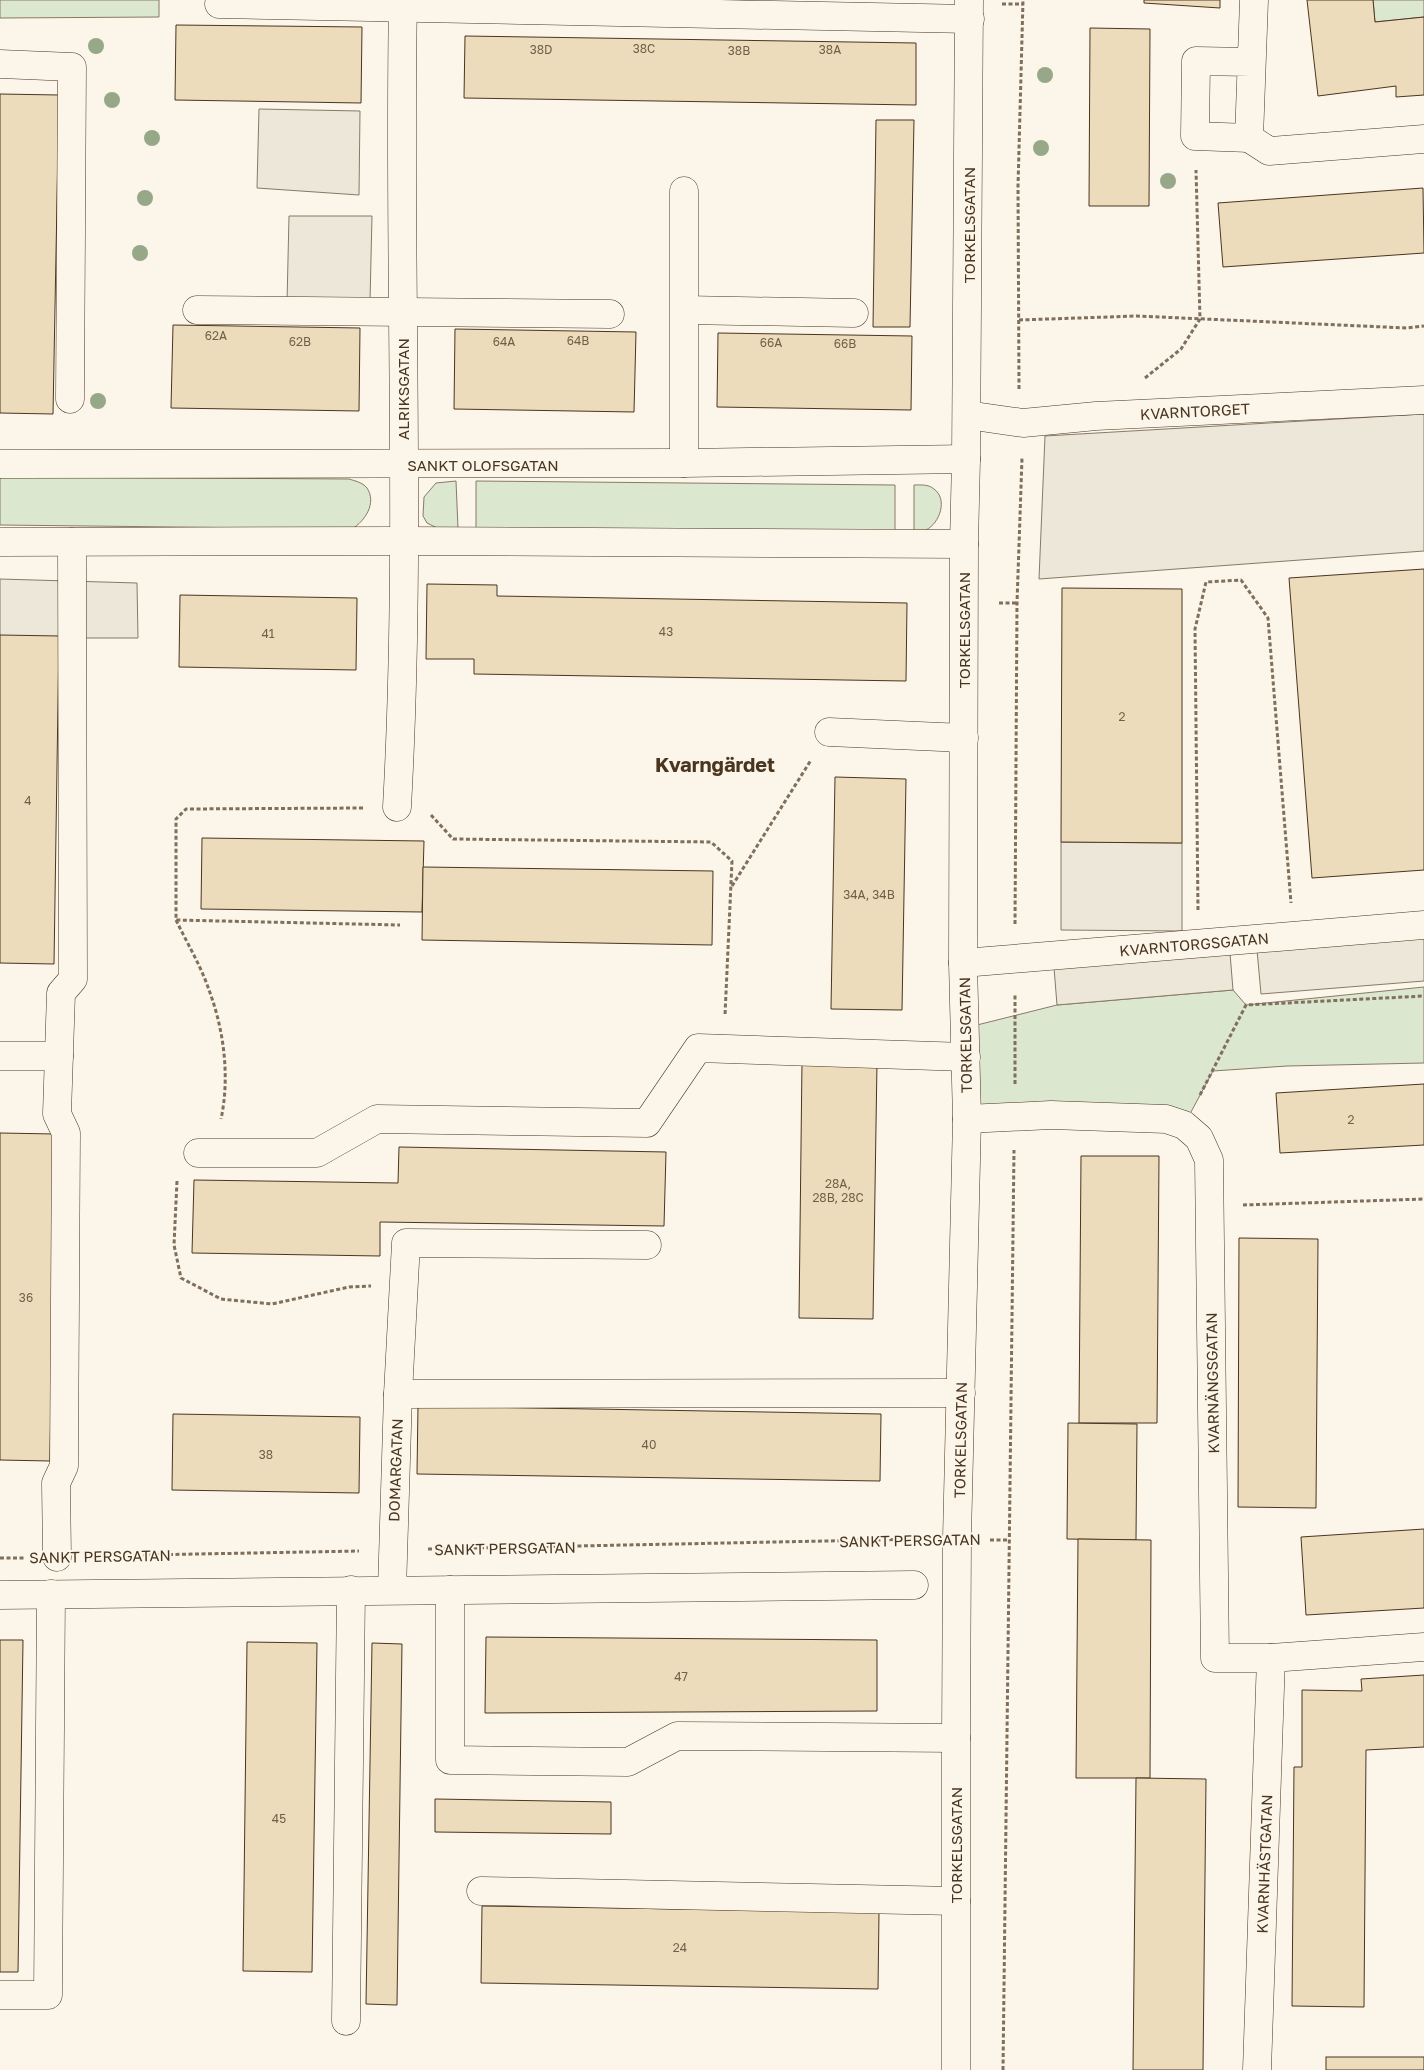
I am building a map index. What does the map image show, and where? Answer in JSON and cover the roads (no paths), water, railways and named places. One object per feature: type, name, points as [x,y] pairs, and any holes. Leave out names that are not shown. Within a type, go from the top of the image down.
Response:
[{"type":"street","points":[[1249,138],[1254,0]]},
{"type":"street","points":[[219,4],[970,10]]},
{"type":"street","name":"ALRIKSGATAN","points":[[397,808],[401,740],[403,541],[402,4]]},
{"type":"street","name":"TORKELSGATAN","points":[[956,2070],[957,1538],[967,1118],[963,963],[964,544],[967,415],[970,10]]},
{"type":"street","points":[[1251,62],[1196,61],[1195,136],[1249,138],[1269,151],[1424,139]]},
{"type":"street","points":[[0,64],[72,67],[70,400]]},
{"type":"street","points":[[684,191],[684,464]]},
{"type":"street","points":[[197,310],[610,314]]},
{"type":"street","points":[[685,310],[854,313]]},
{"type":"street","name":"KVARNTORGET","points":[[967,415],[1023,423],[1096,416],[1424,400]]},
{"type":"street","name":"SANKT OLOFSGATAN","points":[[0,464],[684,464],[966,459]]},
{"type":"street","points":[[0,542],[403,541],[964,544]]},
{"type":"street","points":[[57,1557],[56,1483],[64,1466],[66,1132],[57,1114],[61,993],[73,979],[72,542]]},
{"type":"street","points":[[829,732],[964,738]]},
{"type":"street","name":"KVARNTORGSGATAN","points":[[963,963],[1424,925]]},
{"type":"street","points":[[206,1153],[317,1153],[377,1119],[647,1123],[698,1048],[966,1056]]},
{"type":"street","points":[[0,1056],[59,1056]]},
{"type":"street","name":"KVARNÄNGSGATAN","points":[[967,1118],[1051,1115],[1166,1119],[1184,1125],[1199,1138],[1209,1160],[1215,1658],[1271,1658],[1424,1647]]},
{"type":"street","name":"DOMARGATAN","points":[[392,1590],[398,1394],[406,1242],[647,1245]]},
{"type":"street","points":[[398,1394],[961,1393]]},
{"type":"street","points":[[0,1595],[914,1585]]},
{"type":"street","points":[[346,2022],[351,1590]]},
{"type":"street","points":[[450,1590],[450,1760],[628,1762],[677,1736],[956,1738]]},
{"type":"street","points":[[0,1995],[48,1995],[51,1594]]},
{"type":"street","name":"KVARNHÄSTGATAN","points":[[1257,2070],[1271,1658]]},
{"type":"street","points":[[481,1892],[956,1901]]},
{"type":"district","name":"Kvarngärdet","points":[[715,764]]}]
